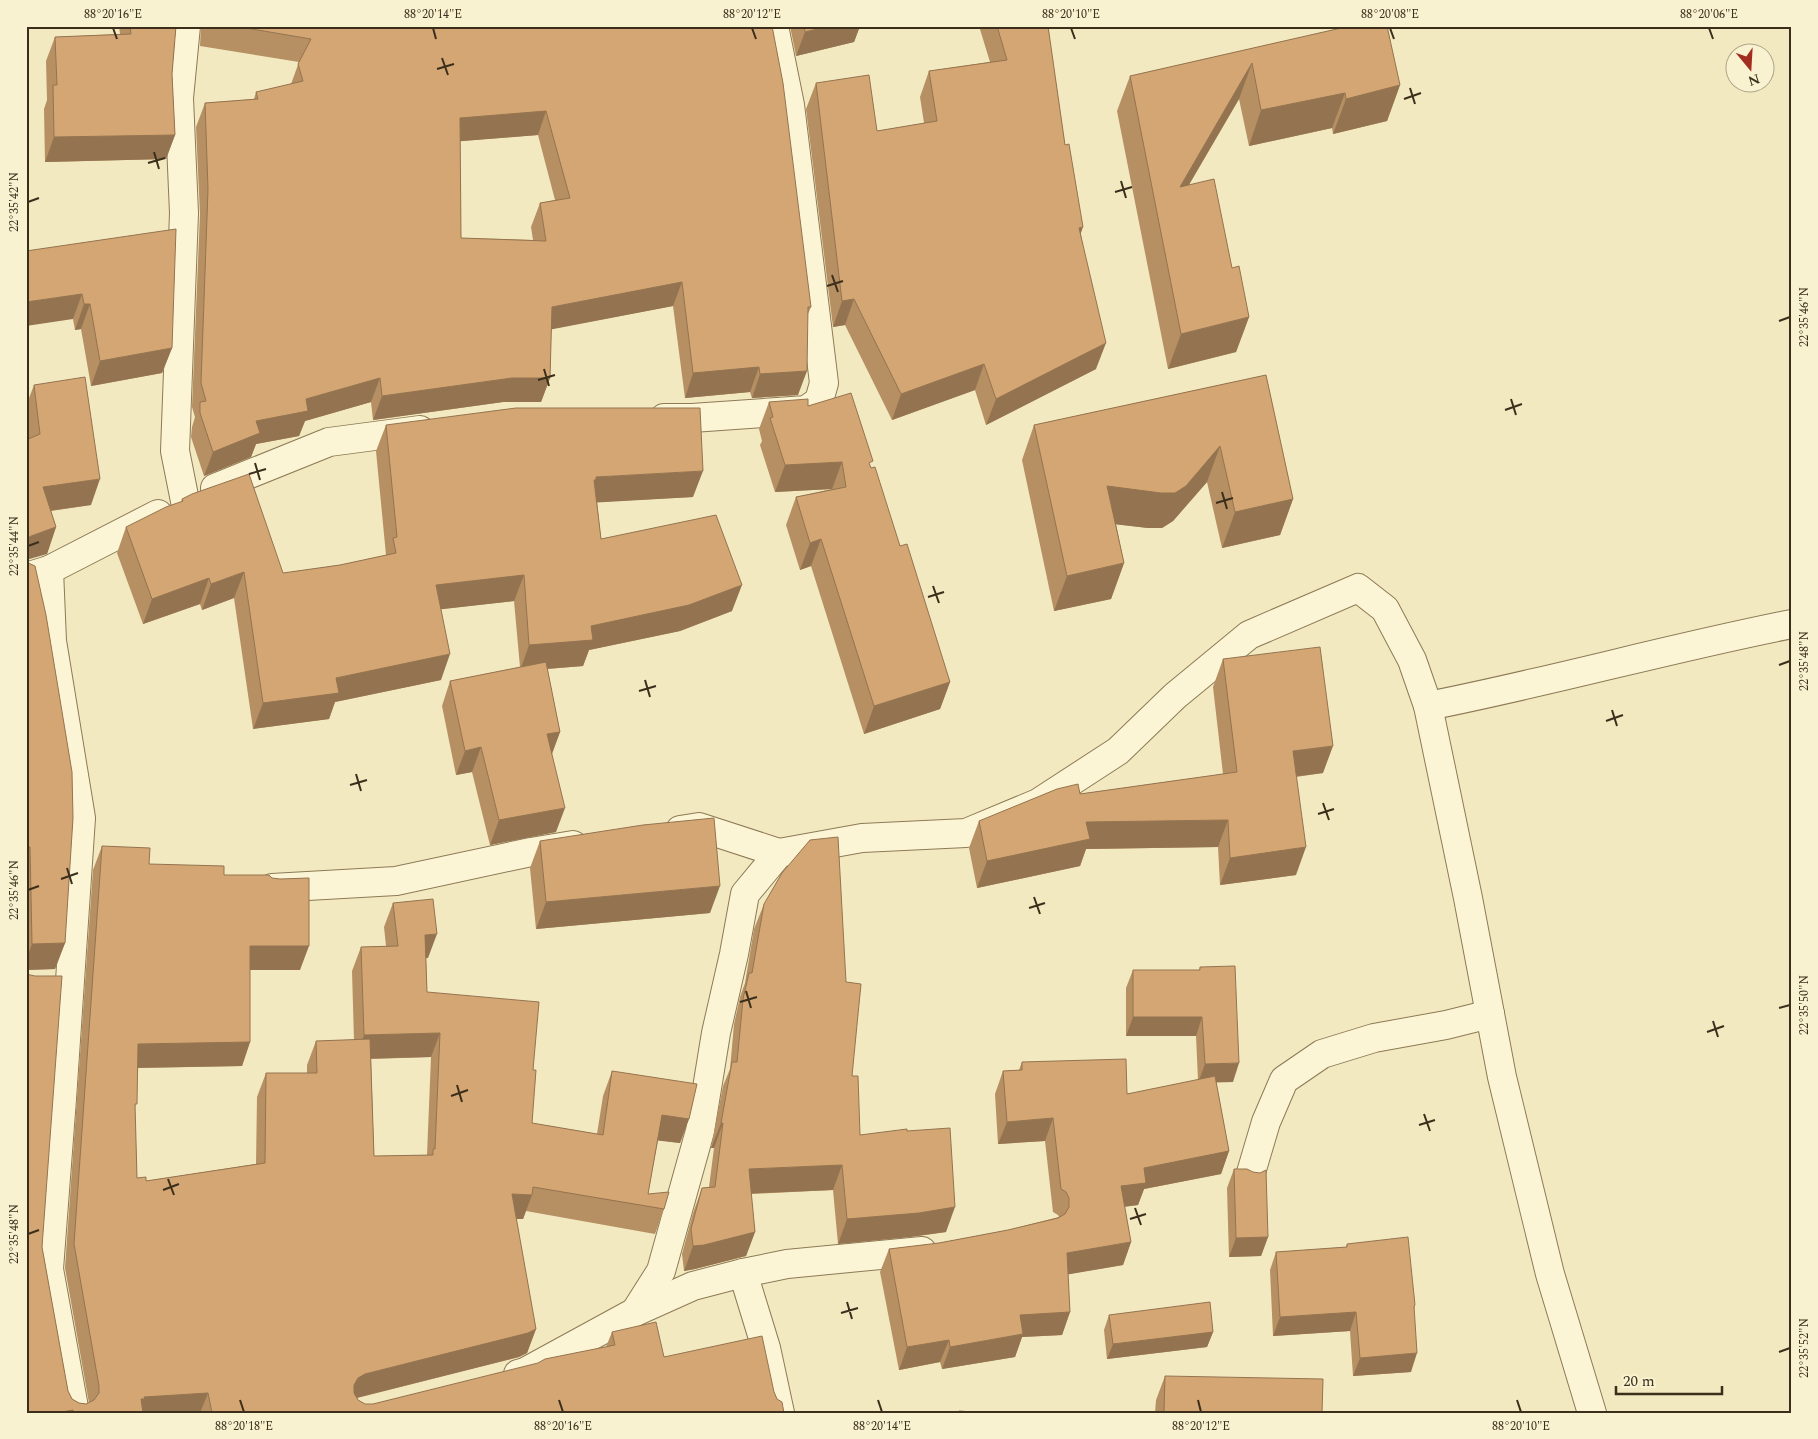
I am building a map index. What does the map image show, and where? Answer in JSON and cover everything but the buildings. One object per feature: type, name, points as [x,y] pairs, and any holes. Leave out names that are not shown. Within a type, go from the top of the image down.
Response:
[{"type":"street","points":[[185,500],[175,451],[184,212],[179,98],[186,26]]},
{"type":"street","points":[[637,418],[692,418],[806,410],[819,400],[824,384],[790,105],[774,26]]},
{"type":"street","points":[[75,1413],[49,1269],[57,985],[81,818],[52,641],[38,573],[185,500],[329,442],[446,426]]},
{"type":"street","points":[[659,833],[699,827],[779,853],[862,838],[966,833],[1038,804],[1118,751],[1175,696],[1249,635],[1358,588],[1385,609],[1412,660],[1428,706],[1468,898],[1502,1077],[1550,1274],[1592,1413]]},
{"type":"street","points":[[1428,706],[1792,624]]},
{"type":"street","points":[[270,888],[396,881],[532,852],[600,841]]},
{"type":"street","points":[[635,1312],[661,1271],[700,1131],[716,1033],[745,894],[779,853]]},
{"type":"street","points":[[1250,1176],[1266,1122],[1284,1080],[1322,1054],[1374,1038],[1446,1025],[1490,1014]]},
{"type":"street","points":[[498,1379],[525,1372],[635,1312],[693,1286],[787,1264],[912,1253],[946,1248]]},
{"type":"street","points":[[743,1273],[766,1348],[780,1413]]}]
